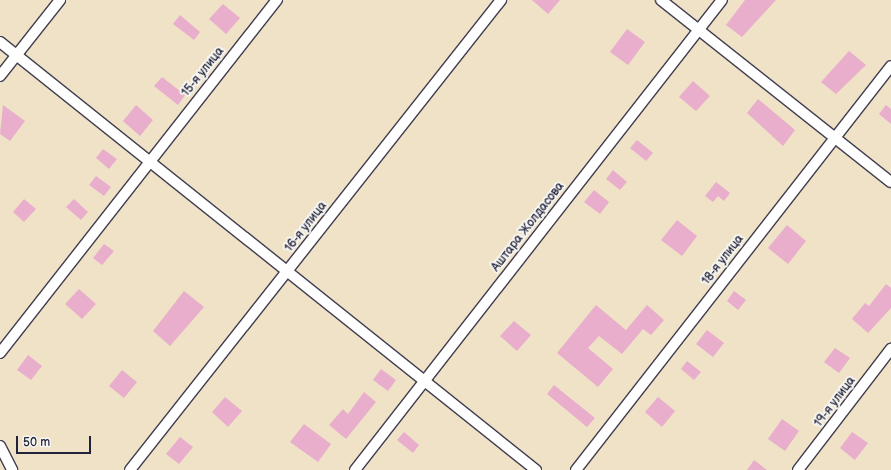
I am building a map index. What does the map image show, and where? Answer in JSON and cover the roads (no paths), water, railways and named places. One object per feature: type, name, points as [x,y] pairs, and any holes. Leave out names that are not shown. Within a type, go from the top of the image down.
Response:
[{"type":"street","points":[[0,76],[60,0]]},
{"type":"street","name":"15-я улица","points":[[0,353],[278,0]]},
{"type":"street","name":"16-я улица","points":[[130,470],[501,0]]},
{"type":"street","points":[[661,0],[891,182]]},
{"type":"street","name":"Аштара Жолдасова","points":[[354,470],[722,0]]},
{"type":"street","points":[[0,42],[536,470]]},
{"type":"street","name":"18-я улица","points":[[576,470],[891,66]]},
{"type":"street","name":"19-я улица","points":[[798,470],[891,349]]},
{"type":"street","points":[[0,446],[12,470]]}]
